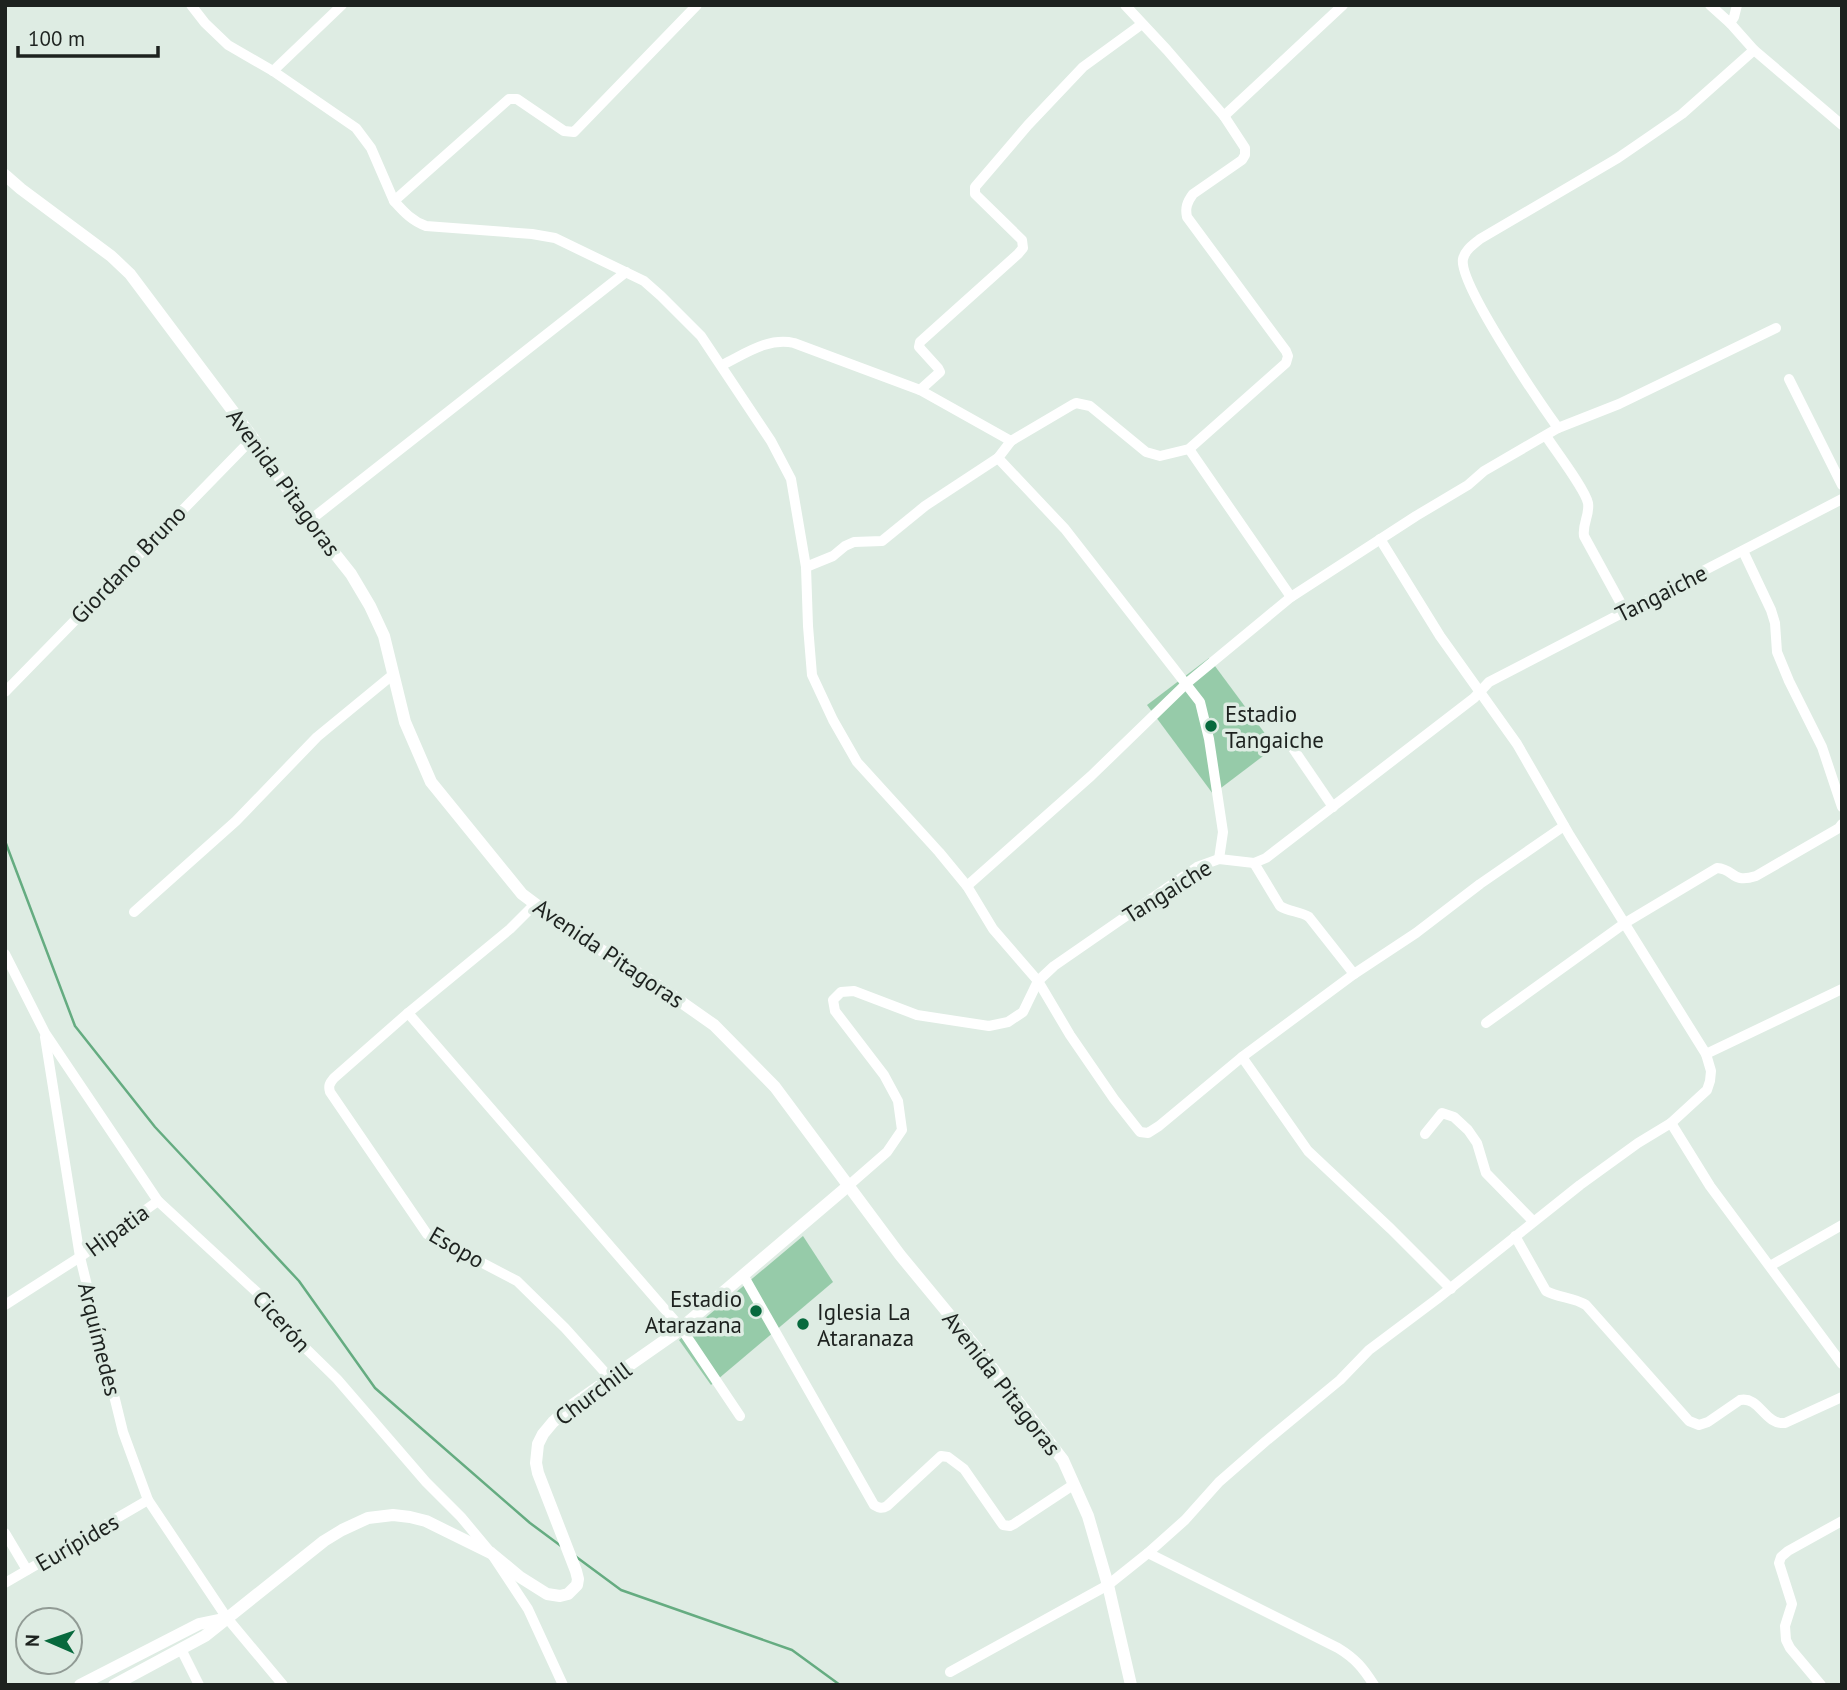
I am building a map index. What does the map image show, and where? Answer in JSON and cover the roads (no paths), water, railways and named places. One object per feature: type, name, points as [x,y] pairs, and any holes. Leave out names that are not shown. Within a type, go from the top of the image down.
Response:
[{"type":"main road","name":"Avenida Pitagoras","points":[[5,175],[122,265],[253,438],[309,520],[351,574],[384,636],[405,722],[431,782],[522,894],[574,933],[657,985],[714,1025],[775,1087],[848,1186],[1063,1460],[1088,1516],[1108,1585],[1131,1685]]},
{"type":"main road","name":"Churchill","points":[[491,1553],[520,1577],[547,1594],[568,1594],[578,1579],[538,1473],[536,1454],[543,1434],[571,1406],[681,1328],[848,1186]]},
{"type":"main road","points":[[114,1685],[205,1636],[324,1541],[368,1518],[393,1515],[426,1521],[491,1553]]},
{"type":"main road","points":[[80,1685],[199,1624],[227,1618]]},
{"type":"street","points":[[191,5],[228,45],[273,71],[356,128],[371,148],[394,201],[409,217],[426,226],[555,238],[644,281],[701,336],[771,442],[791,479],[806,566],[812,675],[833,720],[857,762],[939,852],[967,886],[992,929],[1038,981],[1070,1035],[1140,1132],[1148,1133],[1159,1126],[1242,1057],[1354,974],[1416,933],[1480,884],[1564,826]]},
{"type":"street","points":[[273,71],[342,5]]},
{"type":"street","points":[[394,201],[509,99],[517,99],[564,131],[573,132],[697,5]]},
{"type":"street","points":[[806,566],[833,556],[854,542],[882,541],[925,506],[998,458],[1011,441],[1076,403],[1090,406],[1152,455],[1160,456],[1189,449],[1288,360],[1286,351],[1187,217],[1187,205],[1193,194],[1244,158],[1245,148],[1224,117],[1125,5]]},
{"type":"street","points":[[1224,117],[1343,5]]},
{"type":"street","points":[[1710,5],[1754,50],[1842,125]]},
{"type":"street","points":[[1730,23],[1737,5]]},
{"type":"street","points":[[920,390],[940,372],[919,347],[920,342],[1023,247],[1022,240],[975,194],[975,187],[1083,67],[1142,24]]},
{"type":"street","points":[[1558,428],[1474,295],[1464,273],[1462,260],[1467,250],[1480,239],[1618,158],[1682,114],[1754,50]]},
{"type":"street","points":[[309,520],[626,271]]},
{"type":"street","points":[[967,886],[1091,776],[1187,683],[1291,597],[1468,485],[1484,471],[1558,428],[1619,404],[1776,328]]},
{"type":"street","points":[[722,365],[772,341],[783,340],[920,390],[1011,441]]},
{"type":"street","points":[[1789,379],[1842,485]]},
{"type":"street","points":[[1546,436],[1586,498],[1588,512],[1584,536],[1625,611]]},
{"type":"street","name":"Giordano Bruno","points":[[5,692],[253,438]]},
{"type":"street","points":[[1189,449],[1291,597]]},
{"type":"street","points":[[998,458],[1065,529],[1200,702],[1209,739],[1223,832],[1219,859]]},
{"type":"street","name":"Tangaiche","points":[[848,1186],[887,1152],[902,1130],[898,1101],[884,1075],[835,1011],[833,1000],[841,992],[854,991],[917,1015],[989,1026],[1008,1022],[1023,1012],[1038,981],[1054,966],[1197,867],[1219,859],[1254,863],[1266,858],[1479,693],[1489,682],[1840,503]]},
{"type":"street","points":[[950,1672],[1108,1585],[1185,1520],[1219,1482],[1340,1380],[1369,1350],[1451,1289],[1580,1185],[1671,1123],[1706,1090],[1710,1081],[1711,1071],[1706,1054],[1564,826],[1517,744],[1440,636],[1380,539]]},
{"type":"street","points":[[1743,551],[1771,610],[1775,623],[1777,652],[1822,747],[1842,807]]},
{"type":"street","points":[[134,912],[236,821],[317,737],[394,675]]},
{"type":"street","points":[[1290,744],[1333,807]]},
{"type":"street","points":[[1486,1023],[1625,923],[1717,868],[1725,869],[1739,879],[1756,876],[1842,824]]},
{"type":"street","points":[[1254,863],[1280,906],[1309,917],[1354,974]]},
{"type":"street","points":[[535,904],[510,929],[408,1013],[681,1328],[740,1416]]},
{"type":"street","name":"Cicerón","points":[[5,954],[45,1033],[158,1201],[262,1297],[293,1336],[337,1379],[426,1482],[461,1517],[491,1553],[527,1609],[563,1685]]},
{"type":"street","points":[[1706,1054],[1842,989]]},
{"type":"street","name":"Esopo","points":[[408,1013],[334,1077],[330,1083],[330,1092],[428,1234],[517,1281],[565,1328],[610,1378]]},
{"type":"street","name":"Arquímedes","points":[[45,1033],[79,1257],[122,1432],[148,1500],[227,1618],[283,1685]]},
{"type":"street","points":[[1242,1057],[1308,1151],[1451,1289]]},
{"type":"street","points":[[1424,1135],[1443,1113],[1454,1117],[1477,1143],[1486,1173],[1533,1221]]},
{"type":"street","points":[[1671,1123],[1710,1186],[1842,1364]]},
{"type":"street","name":"Hipatia","points":[[5,1305],[158,1201]]},
{"type":"street","points":[[1770,1266],[1842,1225]]},
{"type":"street","points":[[1515,1236],[1546,1291],[1586,1305],[1689,1421],[1699,1425],[1708,1422],[1745,1398],[1751,1400],[1770,1420],[1777,1424],[1785,1423],[1842,1397]]},
{"type":"street","points":[[743,1275],[877,1507],[887,1506],[941,1456],[948,1457],[964,1469],[1003,1525],[1007,1526],[1073,1485]]},
{"type":"street","name":"Eurípides","points":[[5,1583],[148,1500]]},
{"type":"street","points":[[1821,1685],[1786,1640],[1785,1626],[1791,1604],[1779,1563],[1788,1551],[1842,1521]]},
{"type":"street","points":[[5,1532],[27,1570]]},
{"type":"street","points":[[1148,1553],[1338,1648],[1353,1657],[1374,1685]]},
{"type":"street","points":[[181,1649],[199,1685]]},
{"type":"waterway","points":[[5,841],[75,1026],[155,1127],[299,1281],[375,1388],[530,1523],[561,1546]]},
{"type":"waterway","points":[[575,1556],[621,1590],[792,1650],[840,1685]]},
{"type":"place","name":"Estadio Tangaiche","points":[[1211,726]]},
{"type":"place","name":"Estadio Atarazana","points":[[756,1311]]},
{"type":"place","name":"Iglesia La Ataranaza","points":[[803,1324]]}]
